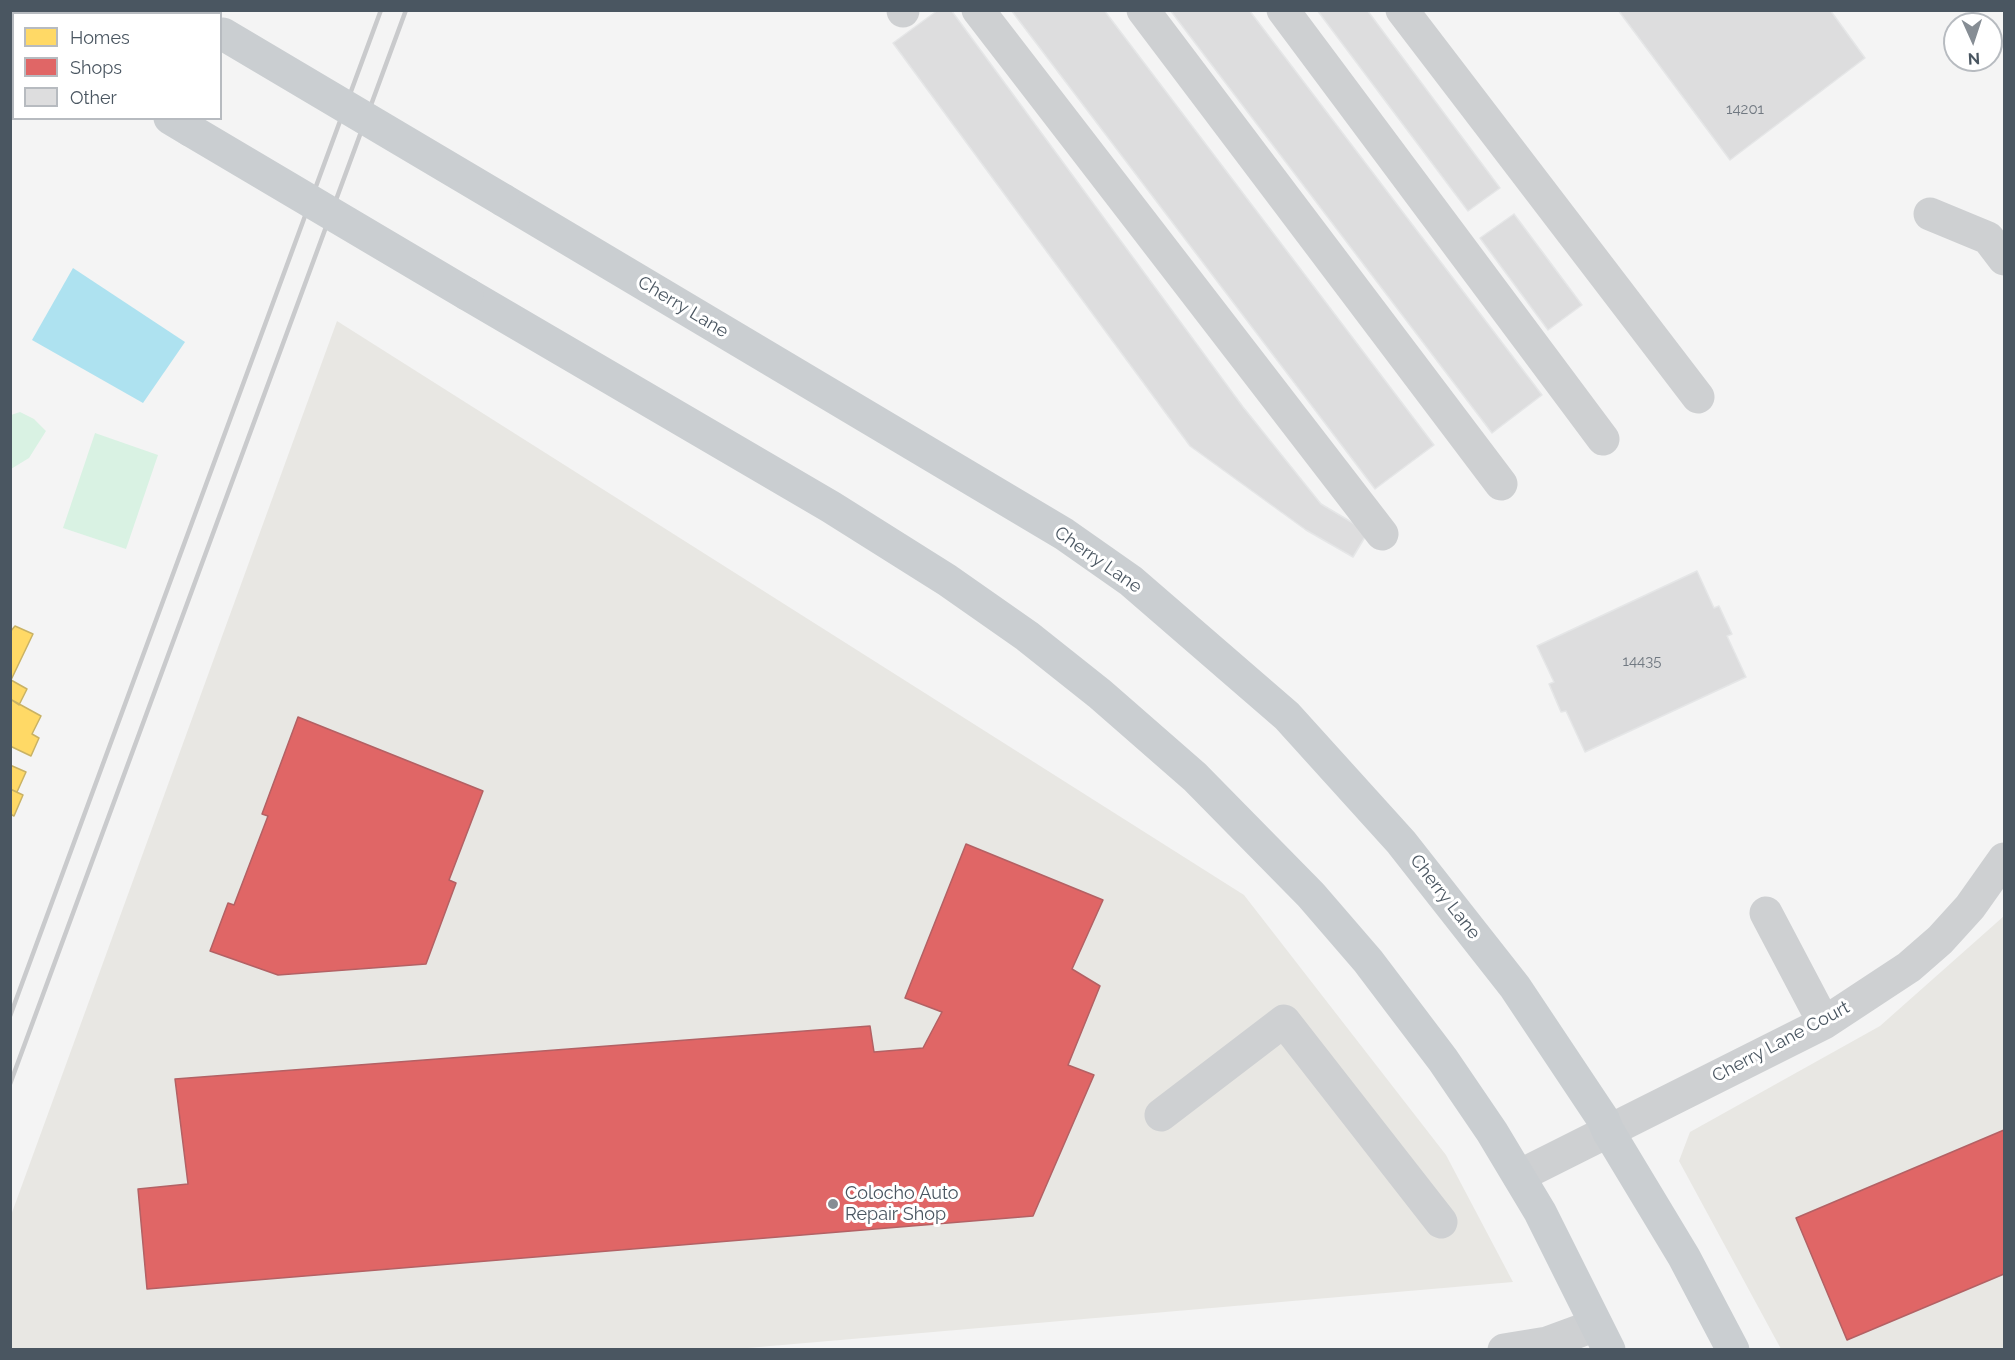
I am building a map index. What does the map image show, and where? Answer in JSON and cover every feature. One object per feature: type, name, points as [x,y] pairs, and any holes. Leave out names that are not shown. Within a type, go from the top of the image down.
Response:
[{"type":"main road","name":"Cherry Lane","points":[[222,33],[1064,534],[1131,581],[1199,638],[1287,716],[1401,842],[1515,987],[1598,1110],[1608,1131],[1684,1257],[1733,1350]]},
{"type":"main road","points":[[180,124],[821,501],[938,574],[1027,636],[1100,694],[1195,777],[1311,895],[1368,961],[1443,1060],[1519,1176],[1540,1212],[1603,1337]]},
{"type":"street","points":[[978,10],[1382,534]]},
{"type":"street","points":[[1143,10],[1501,484]]},
{"type":"street","points":[[1283,10],[1603,439]]},
{"type":"street","points":[[1402,10],[1698,397]]},
{"type":"street","points":[[1930,214],[1988,238],[2004,259]]},
{"type":"street","name":"Cherry Lane Court","points":[[1519,1176],[1824,1023],[1909,967],[1940,940],[1970,907],[2004,859]]},
{"type":"street","points":[[1766,913],[1824,1023]]},
{"type":"street","points":[[1161,1115],[1284,1021],[1441,1222]]},
{"type":"street","points":[[1512,1349],[1603,1337]]},
{"type":"shaded area","points":[[337,321],[1244,895],[1446,1155],[1513,1282],[736,1349],[11,1350],[10,1218]]},
{"type":"shaded area","points":[[2004,916],[2004,1349],[1781,1349],[1679,1161],[1690,1132],[1880,1026]]},
{"type":"green space","points":[[20,412],[34,419],[46,431],[29,458],[11,469],[11,415]]},
{"type":"green space","points":[[95,433],[158,455],[126,549],[63,528]]},
{"type":"water","points":[[73,268],[185,342],[143,403],[32,340]]},
{"type":"building: Homes","points":[[15,626],[33,634],[11,680],[27,689],[19,705],[10,699],[10,632]]},
{"type":"building: Homes","points":[[10,699],[41,716],[32,734],[39,738],[31,756],[10,746]]},
{"type":"building: Homes","points":[[10,765],[26,772],[17,792],[10,789]]},
{"type":"building: Homes","points":[[10,789],[23,795],[14,816],[10,814]]},
{"type":"building: Shops","points":[[298,717],[483,791],[449,880],[456,883],[426,964],[278,975],[210,951],[228,903],[234,905],[268,816],[262,814]]},
{"type":"building: Shops","points":[[966,844],[1103,900],[1072,969],[1100,986],[1068,1065],[1094,1075],[1033,1216],[147,1289],[138,1189],[188,1184],[175,1079],[870,1026],[874,1052],[923,1048],[942,1012],[905,998]]},
{"type":"building: Shops","points":[[2004,1130],[2004,1274],[1847,1340],[1796,1218]]},
{"type":"building: Other","points":[[938,10],[951,10],[1243,407],[1321,504],[1368,532],[1353,557],[1306,530],[1190,446],[893,43]]},
{"type":"building: Other","points":[[1011,10],[1104,10],[1434,445],[1375,489]]},
{"type":"building: Other","points":[[1170,10],[1249,10],[1542,395],[1492,433]]},
{"type":"building: Other","points":[[1317,10],[1367,10],[1500,188],[1468,211]]},
{"type":"building: Other","points":[[1618,10],[1830,10],[1865,58],[1730,160]]},
{"type":"building: Other","points":[[1514,214],[1582,305],[1548,330],[1480,238]]},
{"type":"building: Other","points":[[1697,571],[1714,608],[1719,606],[1732,634],[1727,636],[1746,677],[1585,752],[1566,711],[1561,712],[1549,684],[1554,682],[1537,646]]},
{"type":"railway","points":[[10,1016],[381,10]]},
{"type":"railway","points":[[10,1084],[406,10]]},
{"type":"place","name":"Colocho Auto Repair Shop","points":[[833,1204]]}]
